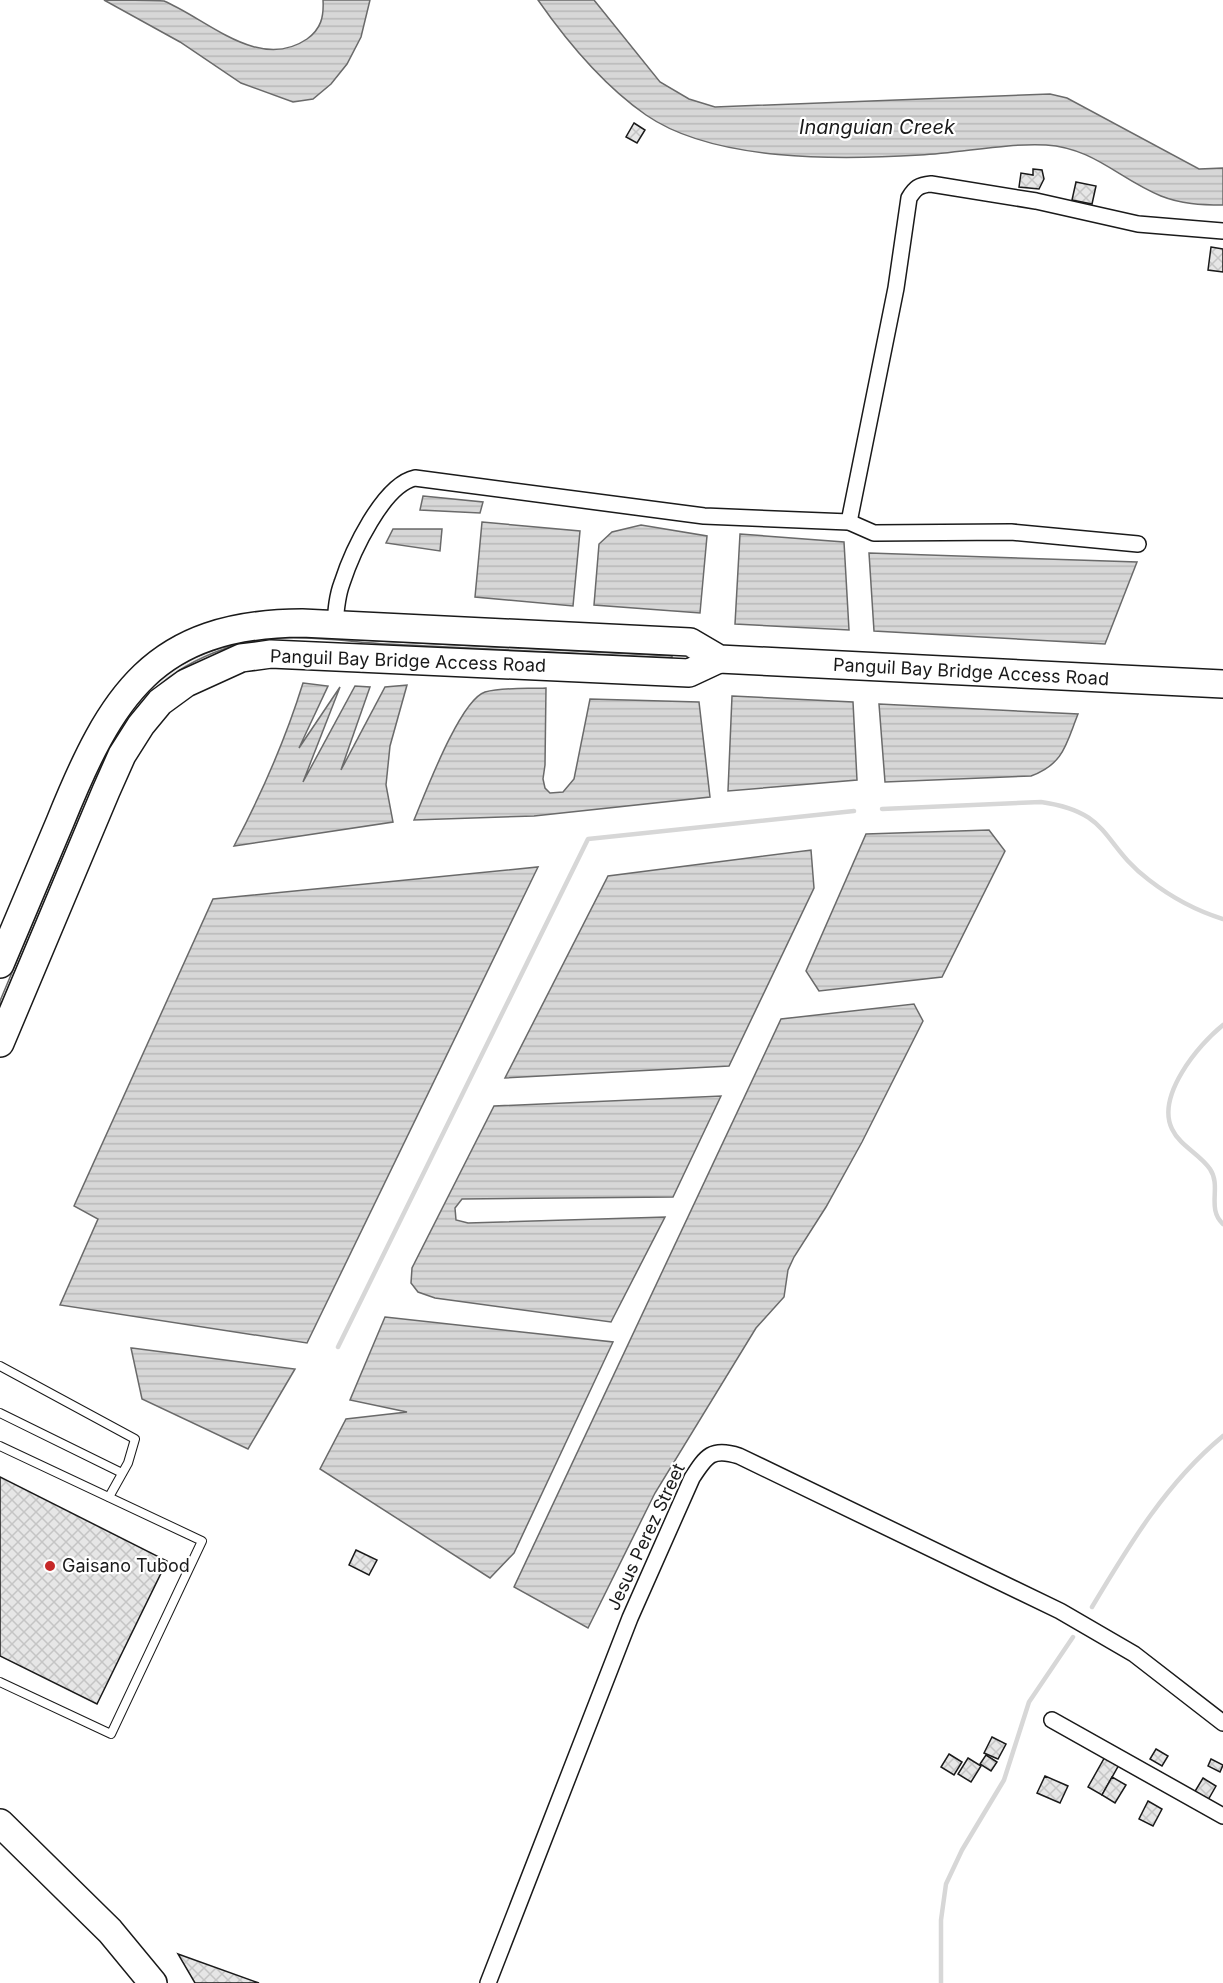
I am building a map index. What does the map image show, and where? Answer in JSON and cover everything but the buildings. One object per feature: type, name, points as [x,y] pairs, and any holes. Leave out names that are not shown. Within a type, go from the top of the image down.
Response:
[{"type":"highway","name":"Panguil Bay Bridge Access Road","points":[[0,964],[95,741],[115,707],[138,680],[170,656],[201,640],[234,628],[269,623],[335,624],[690,642],[719,659],[1223,684]]},
{"type":"highway","name":"Panguil Bay Bridge Access Road","points":[[0,1043],[122,755],[160,702],[186,683],[241,658],[271,654],[689,673],[719,659]]},
{"type":"highway","points":[[0,1823],[110,1931],[153,1983]]},
{"type":"street","points":[[849,522],[896,288],[909,198],[914,189],[922,184],[931,183],[1036,201],[1138,224],[1223,231]]},
{"type":"street","points":[[335,624],[337,602],[348,567],[379,509],[392,490],[403,481],[415,478],[704,516],[849,522],[861,530],[888,534],[992,531],[1138,544]]},
{"type":"street","name":"Jesus Perez Street","points":[[488,1983],[630,1618],[692,1478],[703,1461],[713,1452],[726,1452],[739,1456],[1060,1611],[1134,1654],[1223,1723]]},
{"type":"street","points":[[1052,1720],[1223,1816]]},
{"type":"lane","points":[[0,1366],[135,1439],[122,1473],[109,1497]]},
{"type":"lane","points":[[0,1413],[122,1473]]},
{"type":"lane","points":[[0,1446],[202,1541],[111,1734],[0,1682]]},
{"type":"shaded area","points":[[302,637],[672,656],[672,658],[310,638],[276,638]]},
{"type":"shaded area","points":[[251,641],[214,653],[177,672],[148,697],[122,729],[109,748],[0,1007],[0,1001],[107,747],[136,703],[164,676],[181,665],[219,648]]},
{"type":"water","points":[[104,0],[164,1],[234,39],[270,50],[289,48],[312,35],[321,22],[323,0],[370,0],[361,37],[347,64],[331,84],[313,99],[293,102],[241,83],[180,42]]},
{"type":"water","name":"Inanguian Creek","points":[[538,0],[594,0],[660,82],[689,99],[715,107],[1050,94],[1067,98],[1199,169],[1223,168],[1223,205],[1191,204],[1169,199],[1146,189],[1092,158],[1063,147],[1014,145],[888,157],[816,157],[741,150],[706,142],[674,130],[646,115],[630,103],[587,62]]},
{"type":"water","points":[[423,496],[483,502],[480,513],[420,510]]},
{"type":"water","points":[[482,522],[580,531],[573,606],[475,597]]},
{"type":"water","points":[[641,525],[707,536],[700,613],[594,605],[599,544],[612,532]]},
{"type":"water","points":[[393,529],[442,529],[440,551],[386,543]]},
{"type":"water","points":[[740,534],[844,542],[849,630],[735,624]]},
{"type":"water","points":[[869,553],[1137,562],[1105,644],[874,631]]},
{"type":"water","points":[[303,683],[328,686],[299,748],[340,687],[303,782],[355,686],[370,687],[341,770],[385,687],[407,685],[390,746],[386,785],[393,822],[234,846],[272,766]]},
{"type":"water","points":[[546,688],[543,779],[545,788],[550,793],[563,792],[574,779],[590,699],[699,702],[710,797],[534,816],[414,820],[454,729],[475,699],[492,690]]},
{"type":"water","points":[[732,696],[853,702],[857,780],[728,791]]},
{"type":"water","points":[[879,704],[1078,714],[1067,744],[1057,759],[1042,771],[1031,776],[885,782]]},
{"type":"water","points":[[989,830],[1005,851],[942,977],[819,991],[806,971],[866,834]]},
{"type":"water","points":[[811,850],[814,888],[729,1066],[505,1078],[608,876]]},
{"type":"water","points":[[538,867],[307,1343],[60,1305],[98,1219],[74,1206],[213,899]]},
{"type":"water","points":[[914,1004],[923,1021],[862,1142],[826,1207],[794,1257],[788,1270],[784,1297],[756,1328],[655,1493],[588,1628],[514,1587],[781,1019]]},
{"type":"water","points":[[721,1096],[673,1197],[462,1199],[455,1208],[456,1220],[468,1223],[665,1217],[611,1322],[435,1298],[418,1292],[411,1283],[412,1268],[494,1106]]},
{"type":"water","points":[[385,1317],[613,1342],[514,1553],[490,1578],[320,1469],[346,1419],[407,1412],[350,1400]]},
{"type":"water","points":[[131,1348],[295,1369],[248,1449],[142,1399]]},
{"type":"waterway","points":[[882,809],[1041,802],[1064,807],[1081,813],[1094,822],[1133,867],[1157,886],[1194,908],[1223,919]]},
{"type":"waterway","points":[[338,1347],[588,839],[854,811]]},
{"type":"waterway","points":[[1223,1025],[1202,1045],[1182,1072],[1170,1102],[1169,1116],[1176,1135],[1210,1169],[1215,1183],[1215,1211],[1223,1224]]},
{"type":"waterway","points":[[1092,1607],[1150,1516],[1184,1473],[1223,1436]]},
{"type":"waterway","points":[[941,1983],[941,1920],[946,1884],[962,1850],[1004,1780],[1029,1702],[1073,1637]]},
{"type":"place","name":"Gaisano Tubod","points":[[50,1566]]}]
